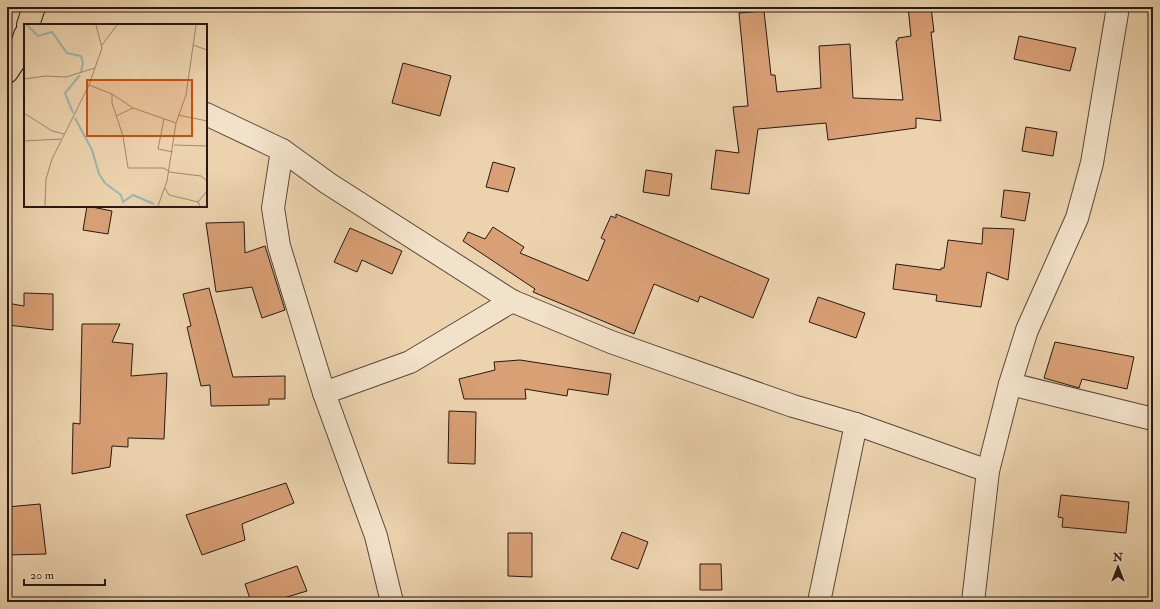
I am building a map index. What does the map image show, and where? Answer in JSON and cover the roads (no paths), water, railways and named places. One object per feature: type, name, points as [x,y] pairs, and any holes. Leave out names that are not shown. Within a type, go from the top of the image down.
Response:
[{"type":"main road","points":[[28,24],[34,7]]},
{"type":"main road","points":[[7,72],[23,48]]},
{"type":"street","points":[[972,602],[988,471],[1010,384],[1027,330],[1077,218],[1092,163],[1118,7]]},
{"type":"street","points":[[207,114],[282,150],[329,184],[512,301],[611,342],[793,406],[856,424],[988,471]]},
{"type":"street","points":[[282,150],[273,208],[279,246],[324,393],[376,536],[392,602]]},
{"type":"street","points":[[324,393],[410,362],[512,301]]},
{"type":"street","points":[[1010,384],[1153,419]]},
{"type":"street","points":[[819,602],[856,424]]}]
